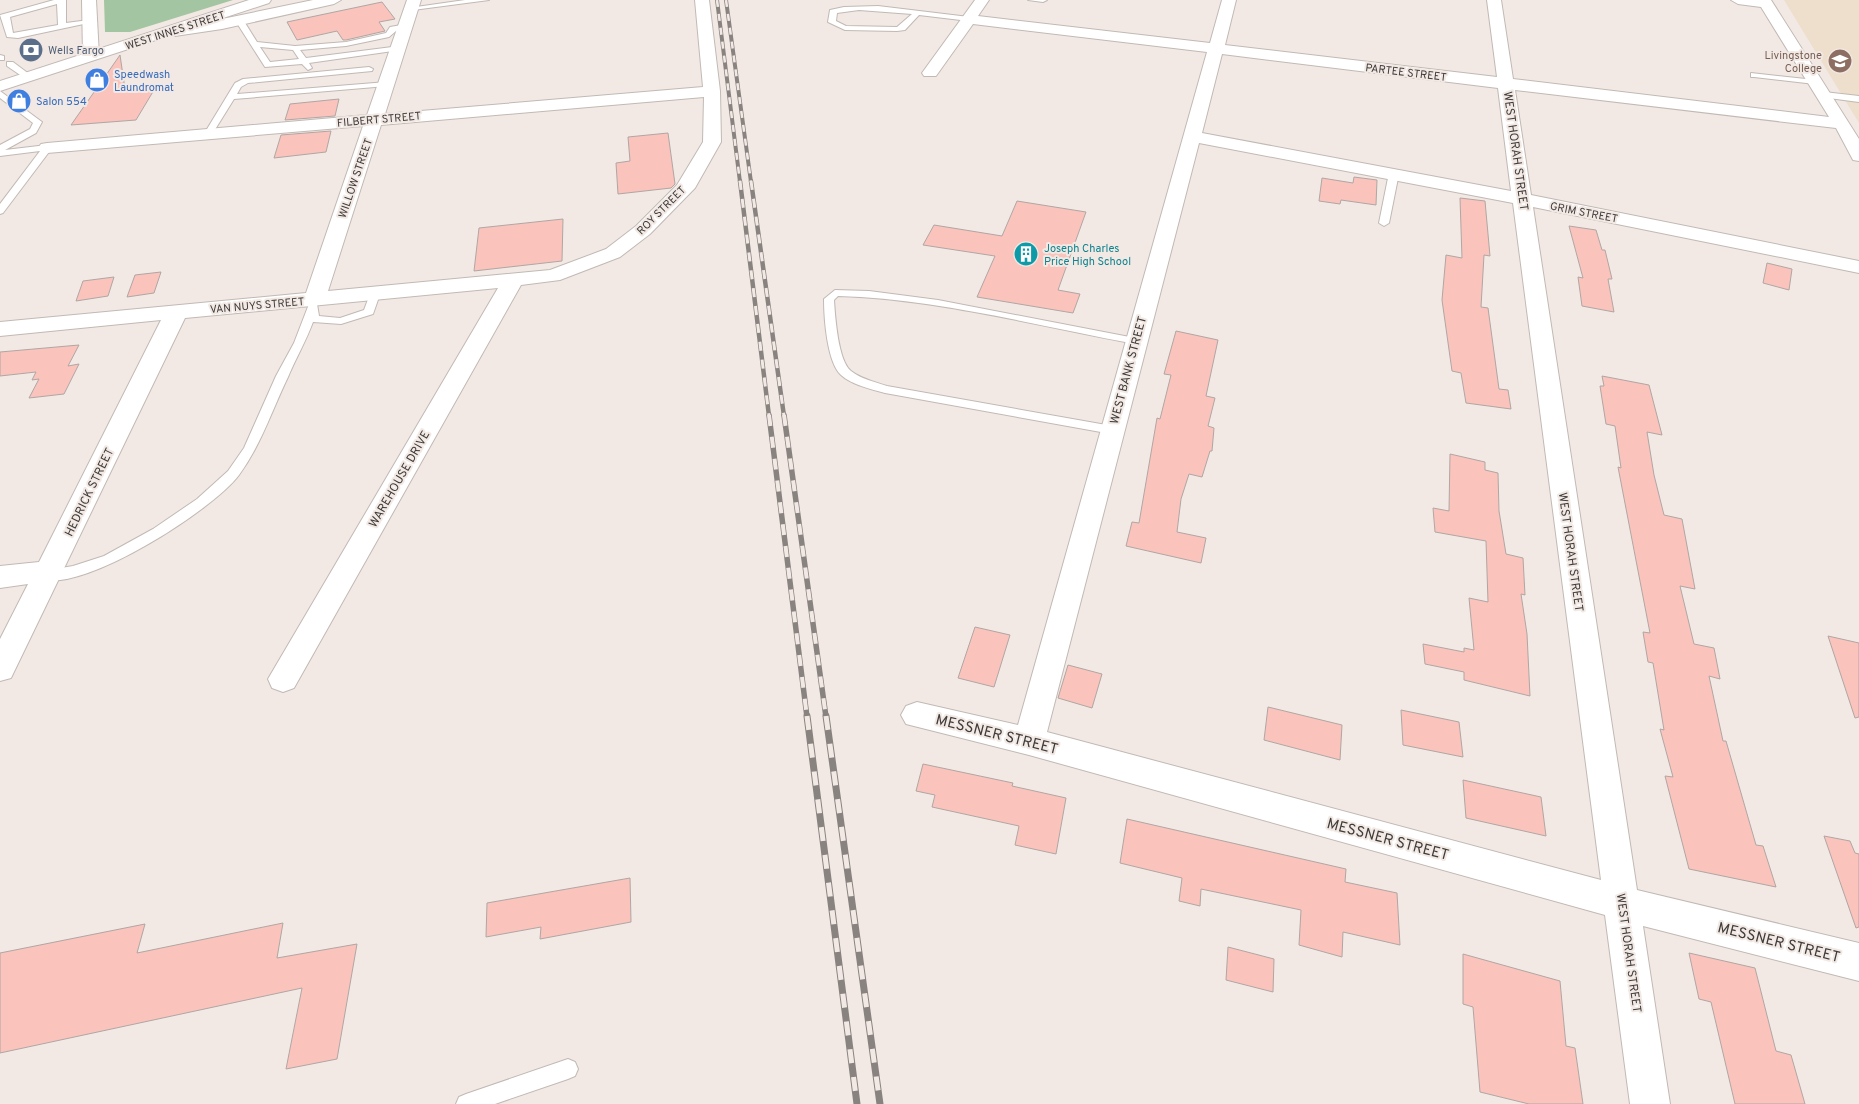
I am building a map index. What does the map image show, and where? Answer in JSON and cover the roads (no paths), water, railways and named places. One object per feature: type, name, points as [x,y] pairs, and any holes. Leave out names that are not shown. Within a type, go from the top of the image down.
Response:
[{"type":"street","points":[[90,0],[91,56]]},
{"type":"street","name":"WEST INNES STREET","points":[[0,86],[175,31],[264,0]]},
{"type":"street","points":[[175,31],[334,0]]},
{"type":"street","name":"ROY STREET","points":[[514,279],[553,276],[613,253],[643,230],[685,188],[712,142],[712,91],[702,0]]},
{"type":"street","points":[[930,73],[982,0]]},
{"type":"street","name":"WEST BANK STREET","points":[[1029,741],[1229,0]]},
{"type":"street","name":"WEST HORAH STREET","points":[[1494,0],[1650,1104]]},
{"type":"street","points":[[1738,0],[1765,1],[1842,124],[1859,156]]},
{"type":"street","name":"WILLOW STREET","points":[[313,306],[412,11]]},
{"type":"street","name":"PARTEE STREET","points":[[970,19],[1842,124]]},
{"type":"street","name":"FILBERT STREET","points":[[47,148],[712,91]]},
{"type":"street","name":"GRIM STREET","points":[[1191,136],[1394,173],[1859,266]]},
{"type":"street","name":"VAN NUYS STREET","points":[[0,329],[176,313],[313,306],[375,294],[514,279]]},
{"type":"street","name":"WAREHOUSE DRIVE","points":[[283,680],[514,279]]},
{"type":"street","name":"HEDRICK STREET","points":[[0,669],[176,313]]},
{"type":"street","points":[[0,577],[49,573]]},
{"type":"street","name":"MESSNER STREET","points":[[917,715],[1029,741],[1622,903],[1859,962]]},
{"type":"lane","points":[[62,26],[62,0],[3,16],[10,35],[18,36],[89,22]]},
{"type":"lane","points":[[255,44],[295,48],[340,44],[389,35],[412,11],[485,0]]},
{"type":"lane","points":[[1032,0],[1043,0]]},
{"type":"lane","points":[[917,13],[902,28],[897,29],[845,28],[832,22],[833,12],[837,10],[866,9],[917,13],[970,19]]},
{"type":"lane","points":[[239,20],[268,65],[400,48]]},
{"type":"lane","points":[[295,48],[322,90]]},
{"type":"lane","points":[[10,64],[29,76]]},
{"type":"lane","points":[[208,134],[238,85],[246,81],[369,69]]},
{"type":"lane","points":[[1754,75],[1820,88],[1859,99]]},
{"type":"lane","points":[[230,97],[387,84]]},
{"type":"lane","points":[[0,94],[27,112],[38,122],[33,131],[0,151]]},
{"type":"lane","points":[[0,151],[47,148]]},
{"type":"lane","points":[[0,211],[47,148]]},
{"type":"lane","points":[[1384,223],[1394,173]]},
{"type":"lane","points":[[1112,430],[885,389],[857,380],[842,368],[829,316],[829,299],[835,293],[869,294],[938,303],[1136,341]]},
{"type":"lane","points":[[49,573],[73,571],[109,560],[158,532],[202,502],[233,474],[250,449],[282,376],[300,343],[313,306]]},
{"type":"lane","points":[[466,1104],[568,1069]]},
{"type":"railway","points":[[717,0],[740,182]]},
{"type":"railway","points":[[726,0],[751,182]]},
{"type":"railway","points":[[740,181],[769,416]]},
{"type":"railway","points":[[751,181],[784,416]]},
{"type":"railway","points":[[769,415],[807,717]]},
{"type":"railway","points":[[784,415],[826,717]]},
{"type":"railway","points":[[807,716],[857,1104]]},
{"type":"railway","points":[[826,716],[880,1104]]},
{"type":"place","name":"Wells Fargo","points":[[31,50]]},
{"type":"place","name":"Livingstone College","points":[[1840,61]]},
{"type":"place","name":"Speedwash Laundromat","points":[[97,80]]},
{"type":"place","name":"Salon 554","points":[[19,101]]},
{"type":"place","name":"Joseph Charles Price High School","points":[[1026,254]]}]
